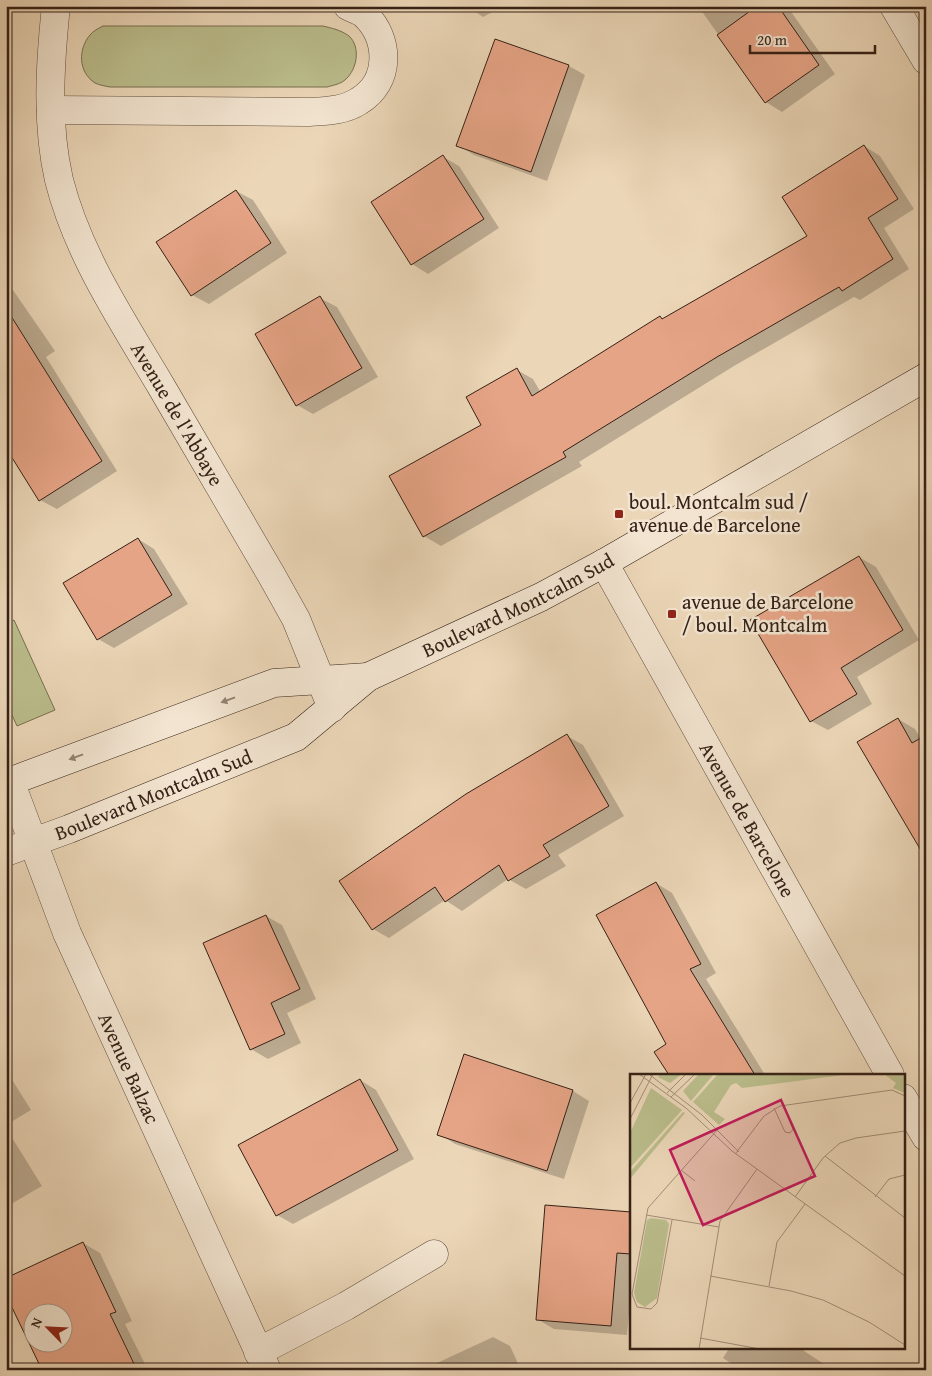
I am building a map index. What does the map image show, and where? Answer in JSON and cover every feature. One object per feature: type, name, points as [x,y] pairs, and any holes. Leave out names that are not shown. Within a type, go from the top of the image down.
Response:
[{"type":"street","name":"Avenue de l'Abbaye","points":[[56,6],[52,36],[52,141],[60,180],[82,247],[109,299],[296,619],[332,708]]},
{"type":"street","points":[[51,110],[307,112],[346,108],[360,101],[373,91],[381,76],[384,60],[382,43],[376,28],[364,14],[348,6]]},
{"type":"street","points":[[894,6],[926,60]]},
{"type":"street","name":"Boulevard Montcalm Sud","points":[[6,852],[296,737],[368,677],[541,596],[604,563],[926,377]]},
{"type":"street","name":"Avenue de Barcelone","points":[[604,563],[889,1074]]},
{"type":"street","name":"Boulevard Montcalm Sud","points":[[8,782],[274,683],[368,677]]},
{"type":"street","name":"Avenue Balzac","points":[[8,782],[67,933],[262,1361],[346,1306],[434,1254]]},
{"type":"street","points":[[904,1100],[926,1137]]},
{"type":"green space","points":[[103,26],[323,26],[349,36],[355,46],[356,58],[353,70],[346,79],[327,87],[110,87],[97,84],[89,78],[85,73],[82,60],[83,47],[86,41],[93,32]]},
{"type":"green space","points":[[14,620],[55,710],[17,726],[6,702],[6,625]]},
{"type":"building","points":[[757,6],[778,6],[819,65],[765,103],[717,35]]},
{"type":"building","points":[[495,39],[569,65],[531,172],[456,146]]},
{"type":"building","points":[[864,145],[898,199],[868,218],[893,259],[842,291],[839,287],[717,357],[563,452],[566,457],[423,537],[389,476],[481,425],[466,397],[517,368],[532,396],[660,316],[662,319],[807,236],[782,197]]},
{"type":"building","points":[[443,155],[484,219],[411,265],[371,202]]},
{"type":"building","points":[[236,190],[271,243],[191,296],[156,242]]},
{"type":"building","points":[[320,296],[362,368],[296,406],[255,334]]},
{"type":"building","points":[[6,308],[102,461],[39,501],[6,448]]},
{"type":"building","points":[[138,538],[172,595],[97,640],[63,583]]},
{"type":"building","points":[[859,556],[903,630],[841,668],[857,694],[810,722],[750,620]]},
{"type":"building","points":[[898,718],[912,743],[926,735],[926,859],[857,742]]},
{"type":"building","points":[[567,734],[609,806],[543,845],[550,856],[508,881],[499,865],[445,902],[435,887],[372,930],[339,881],[466,794]]},
{"type":"building","points":[[656,882],[701,964],[690,969],[754,1074],[668,1074],[654,1052],[666,1044],[596,915]]},
{"type":"building","points":[[266,915],[300,989],[271,1003],[285,1034],[250,1050],[203,943]]},
{"type":"building","points":[[464,1054],[573,1090],[547,1171],[437,1135]]},
{"type":"building","points":[[360,1079],[398,1150],[276,1216],[238,1145]]},
{"type":"building","points":[[545,1205],[630,1212],[630,1254],[617,1253],[611,1326],[536,1320]]},
{"type":"building","points":[[83,1242],[116,1312],[110,1314],[137,1370],[42,1370],[34,1354],[72,1354],[72,1304],[22,1304],[22,1328],[6,1295],[6,1278]]},
{"type":"place","name":"boul. Montcalm sud / avenue de Barcelone","points":[[619,514]]},
{"type":"place","name":"avenue de Barcelone / boul. Montcalm","points":[[672,614]]}]
